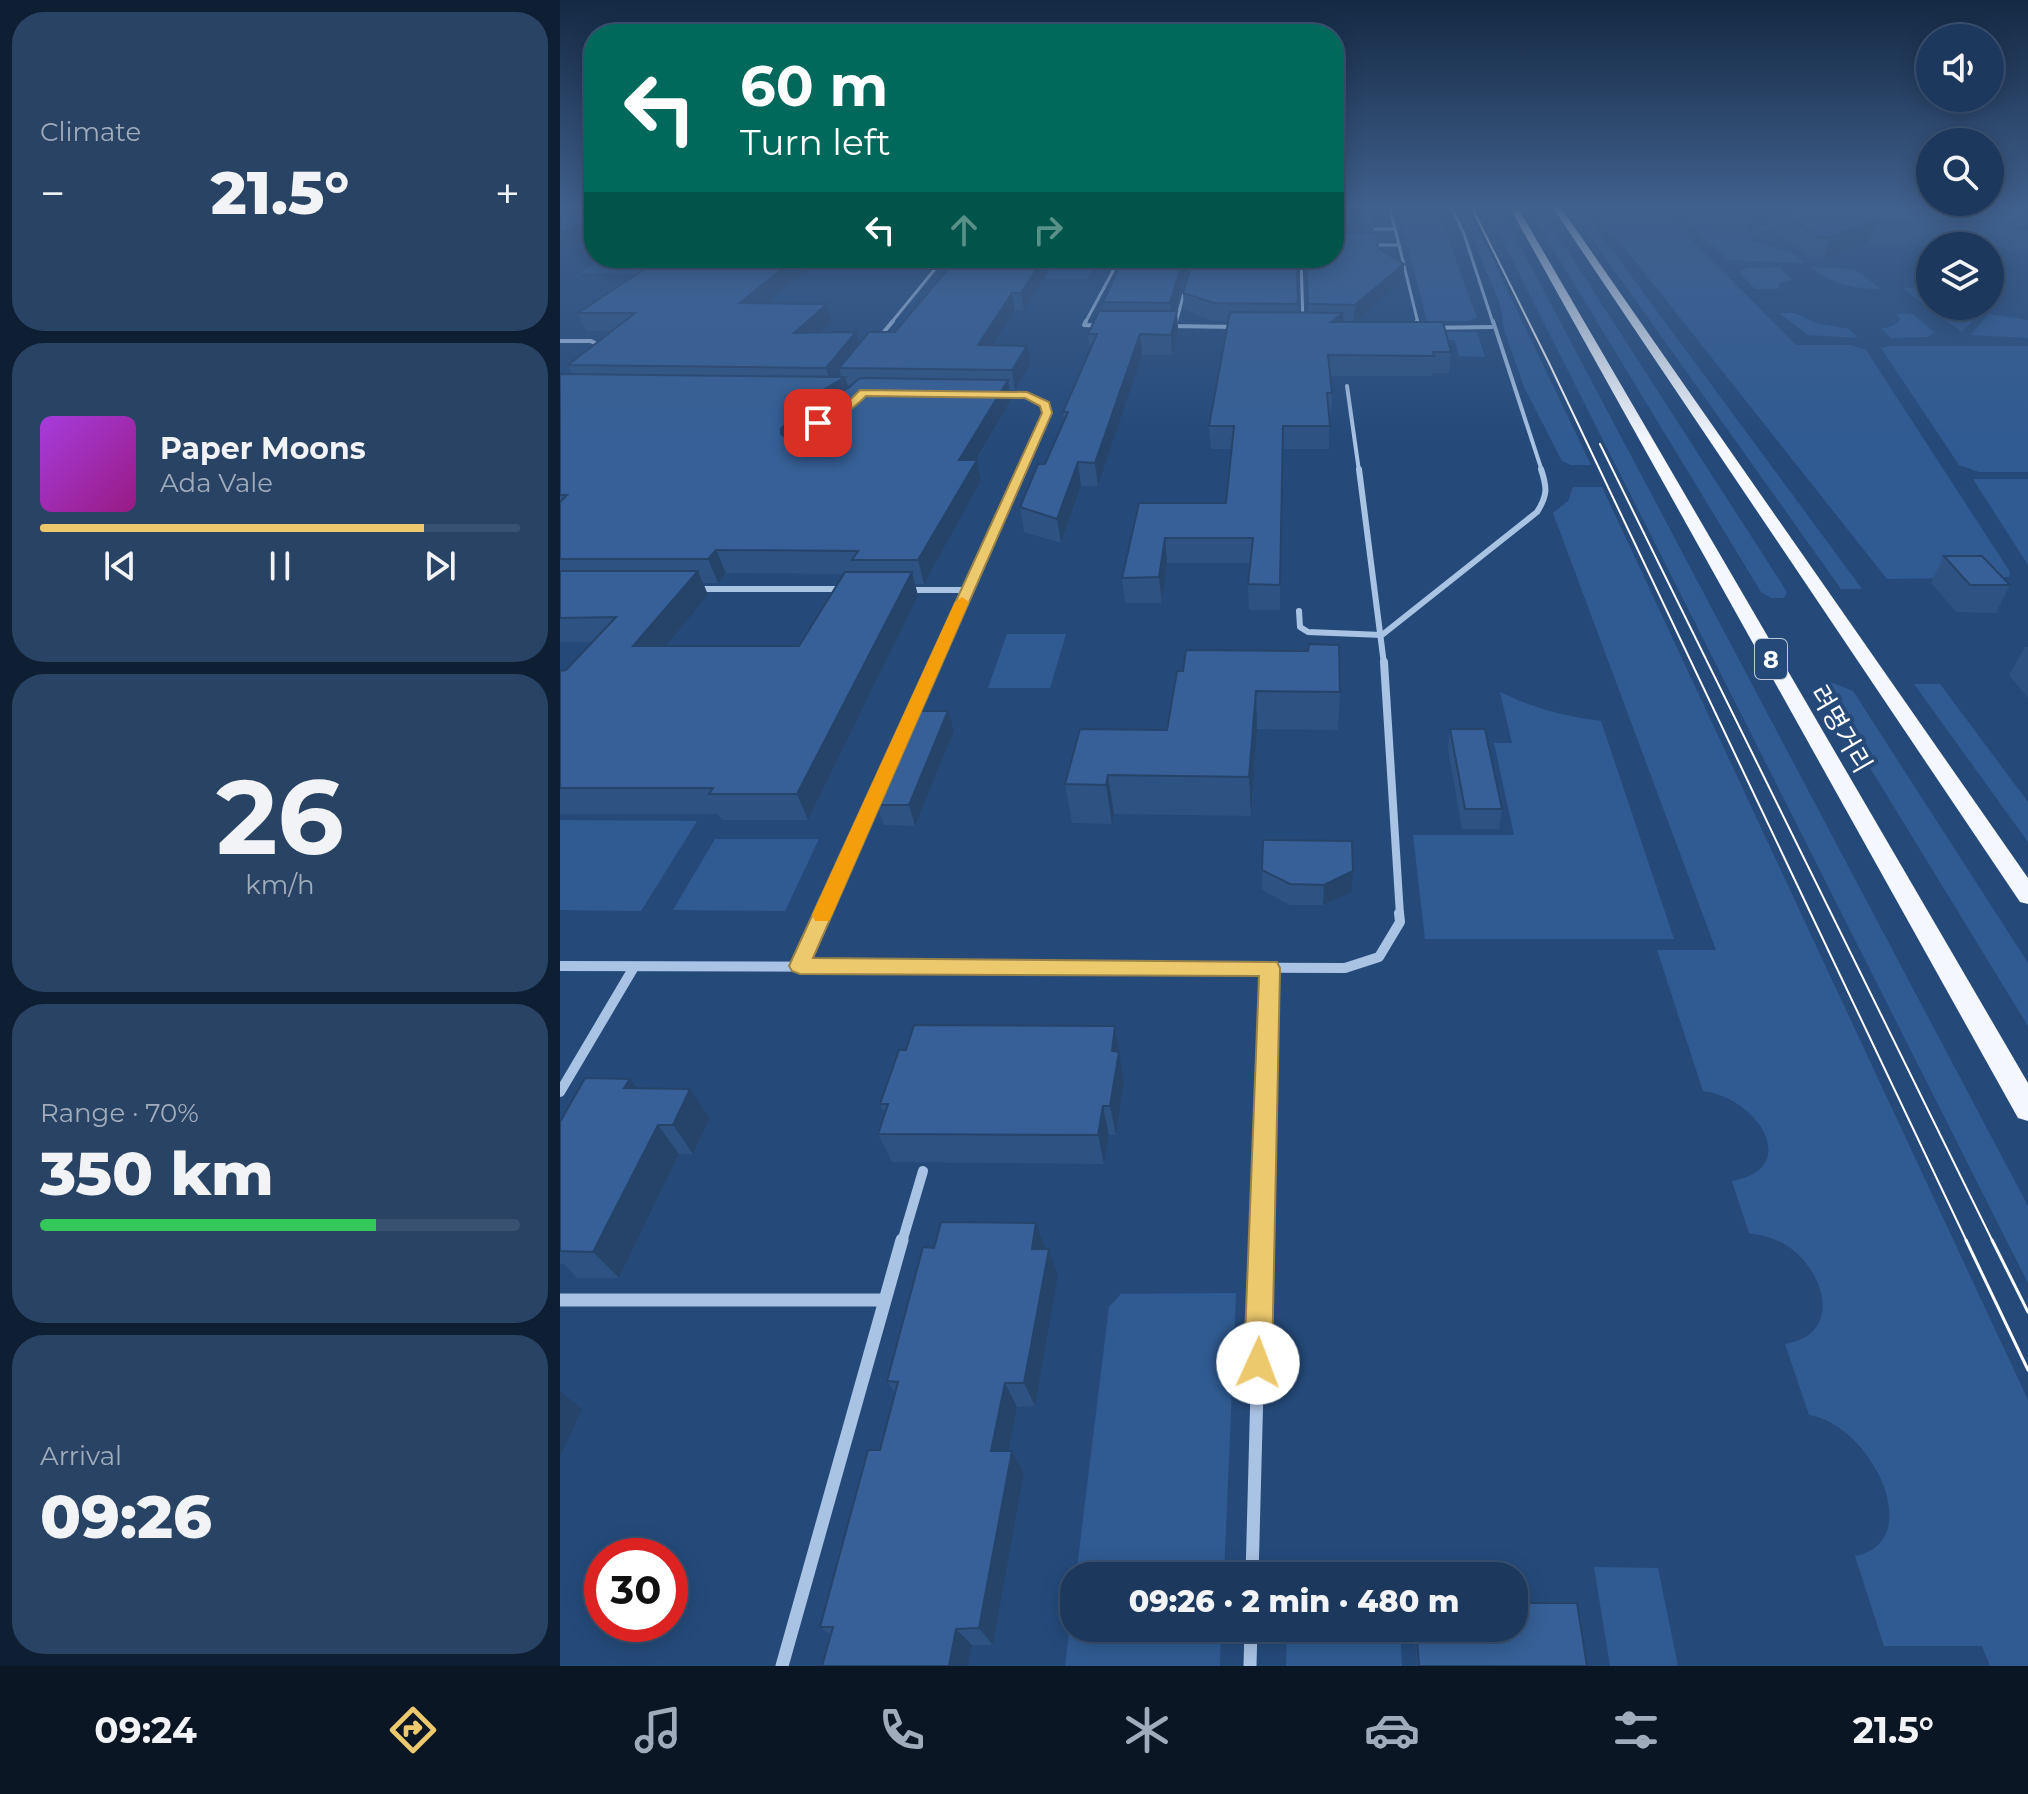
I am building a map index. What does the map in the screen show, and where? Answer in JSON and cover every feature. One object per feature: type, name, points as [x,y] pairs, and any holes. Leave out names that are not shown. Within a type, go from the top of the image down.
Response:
[{"type":"highway","name":"려명거리","points":[[1558,286],[2028,1109]]},
{"type":"highway","points":[[1610,286],[2028,896]]},
{"type":"street","points":[[874,343],[921,286]]},
{"type":"street","points":[[1105,286],[1084,325],[1114,326]]},
{"type":"street","points":[[1175,327],[1186,286]]},
{"type":"street","points":[[1302,286],[1303,327]]},
{"type":"street","points":[[1408,286],[1419,328]]},
{"type":"street","points":[[1299,611],[1300,627],[1308,632],[1382,635],[1537,512],[1546,498],[1547,487],[1480,286]]},
{"type":"street","points":[[1160,326],[1246,327]]},
{"type":"street","points":[[1404,328],[1492,327]]},
{"type":"street","points":[[560,341],[599,342],[605,345],[603,350]]},
{"type":"street","points":[[560,966],[1345,968],[1379,957],[1400,922],[1382,635],[1347,386]]},
{"type":"street","points":[[800,966],[1047,413],[1045,404],[1039,399],[995,394]]},
{"type":"street","points":[[687,589],[846,589]]},
{"type":"street","points":[[893,590],[968,590]]},
{"type":"street","points":[[560,1092],[634,967]]},
{"type":"street","points":[[1252,1562],[1269,968]]},
{"type":"street","points":[[782,1666],[923,1171]]},
{"type":"street","points":[[560,1300],[884,1300]]},
{"type":"street","points":[[1250,1666],[1251,1642]]},
{"type":"shaded area","points":[[1418,286],[1465,286],[1477,318],[1427,321]]},
{"type":"shaded area","points":[[1492,286],[1505,286],[1591,465],[1571,465],[1562,461],[1524,387],[1504,330],[1500,304]]},
{"type":"shaded area","points":[[1525,286],[1541,286],[2028,1206],[2028,1283]]},
{"type":"shaded area","points":[[1575,286],[1590,286],[1787,592],[1784,598],[1771,598],[1761,592]]},
{"type":"shaded area","points":[[1625,286],[1638,286],[1862,589],[1841,589]]},
{"type":"shaded area","points":[[1655,286],[1737,286],[1796,345],[1851,345],[1866,350],[2010,572],[2009,577],[1887,579]]},
{"type":"shaded area","points":[[1752,286],[1779,286],[1778,289],[1755,289]]},
{"type":"shaded area","points":[[1851,286],[1877,286],[1881,289]]},
{"type":"shaded area","points":[[1902,288],[1916,289],[1916,298]]},
{"type":"shaded area","points":[[1779,313],[1795,313],[1816,323],[1849,329],[1858,338],[1808,335]]},
{"type":"shaded area","points":[[1897,314],[1913,314],[1916,320],[1935,333],[1927,337],[1892,338],[1881,329],[1893,326],[1900,320]]},
{"type":"shaded area","points":[[2004,316],[2028,320],[2028,338],[1970,335],[1984,320],[2004,320]]},
{"type":"shaded area","points":[[1946,320],[1973,320],[1962,332]]},
{"type":"shaded area","points":[[1426,332],[1477,332],[1485,357],[1459,356],[1455,340],[1428,339]]},
{"type":"shaded area","points":[[2028,346],[2028,472],[1979,472],[1959,465],[1881,348]]},
{"type":"shaded area","points":[[1973,479],[2028,479],[2028,565]]},
{"type":"shaded area","points":[[1573,487],[1602,487],[2028,1400],[2028,1666],[1990,1666],[1982,1646],[1884,1646],[1855,1556],[1877,1546],[1887,1529],[1889,1508],[1883,1484],[1870,1460],[1853,1439],[1832,1423],[1809,1415],[1785,1344],[1804,1338],[1816,1328],[1822,1315],[1818,1284],[1810,1269],[1786,1245],[1749,1233],[1732,1181],[1753,1174],[1765,1162],[1769,1149],[1765,1134],[1741,1106],[1723,1096],[1703,1091],[1657,950],[1716,950],[1553,513],[1568,501]]},
{"type":"shaded area","points":[[1007,634],[1066,634],[1050,688],[988,688]]},
{"type":"shaded area","points":[[1833,683],[1853,691],[2028,963],[2028,1026],[1823,691],[1826,684]]},
{"type":"shaded area","points":[[1914,684],[1940,684],[2028,802],[2028,842]]},
{"type":"shaded area","points":[[1500,692],[1549,711],[1601,721],[1674,939],[1425,939],[1413,835],[1514,835],[1494,743],[1512,743]]},
{"type":"shaded area","points":[[560,820],[697,821],[641,911],[560,910]]},
{"type":"shaded area","points":[[715,839],[819,839],[785,911],[673,910]]},
{"type":"shaded area","points":[[1236,1293],[1225,1562],[1078,1562],[1109,1307],[1121,1294]]},
{"type":"shaded area","points":[[1594,1567],[1658,1568],[1678,1666],[1610,1666]]},
{"type":"shaded area","points":[[1068,1642],[1221,1642],[1220,1666],[1065,1666]]},
{"type":"shaded area","points":[[1287,1642],[1401,1642],[1402,1666],[1286,1666]]},
{"type":"building","points":[[619,286],[761,286],[740,303],[827,304],[794,333],[856,332],[826,368],[568,365],[635,313],[578,313]]},
{"type":"building","points":[[934,286],[1026,286],[1021,293],[1012,293],[978,345],[1027,346],[1012,370],[839,368],[869,332],[895,332]]},
{"type":"building","points":[[1110,286],[1175,286],[1170,303],[1103,302]]},
{"type":"building","points":[[1185,286],[1298,286],[1298,304],[1214,303],[1183,293]]},
{"type":"building","points":[[1307,286],[1378,286],[1355,305],[1308,304]]},
{"type":"building","points":[[1099,311],[1177,311],[1171,335],[1140,334],[1095,463],[1078,462],[1057,519],[1020,507],[1038,464],[1045,464],[1068,412],[1063,412],[1097,334],[1088,334]]},
{"type":"building","points":[[1230,312],[1343,313],[1331,322],[1443,322],[1451,352],[1433,352],[1434,356],[1328,355],[1332,393],[1327,393],[1330,426],[1283,426],[1280,585],[1248,584],[1253,538],[1165,538],[1159,577],[1122,578],[1139,503],[1226,503],[1234,426],[1209,426]]},
{"type":"building","points":[[560,374],[845,377],[808,399],[781,429],[785,437],[815,406],[847,389],[860,378],[1008,380],[959,460],[977,460],[918,560],[852,560],[858,551],[716,550],[708,559],[560,559],[560,502],[567,495],[560,495]]},
{"type":"building","points":[[1944,556],[1982,556],[2010,585],[1970,585]]},
{"type":"building","points":[[560,571],[698,571],[633,646],[799,646],[845,572],[912,572],[797,794],[709,794],[713,788],[560,788],[560,671],[566,670],[616,617],[560,618]]},
{"type":"building","points":[[1309,644],[1339,645],[1340,692],[1256,691],[1249,777],[1108,775],[1106,785],[1065,784],[1080,729],[1167,730],[1177,671],[1183,671],[1186,650],[1308,651]]},
{"type":"building","points":[[920,711],[948,711],[909,805],[877,805]]},
{"type":"building","points":[[1450,729],[1485,729],[1502,809],[1465,809]]},
{"type":"building","points":[[1263,840],[1352,841],[1353,871],[1324,885],[1290,884],[1262,870]]},
{"type":"building","points":[[914,1025],[1115,1026],[1112,1051],[1119,1052],[1110,1106],[1103,1106],[1098,1135],[878,1134],[888,1104],[880,1104],[899,1050],[906,1050]]},
{"type":"building","points":[[585,1078],[630,1079],[624,1088],[690,1089],[673,1125],[658,1125],[593,1252],[560,1251],[560,1122]]},
{"type":"building","points":[[941,1222],[1036,1223],[1032,1249],[1049,1249],[1024,1383],[1005,1383],[991,1451],[1012,1451],[979,1628],[956,1629],[949,1666],[822,1666],[833,1627],[820,1627],[868,1450],[880,1450],[898,1382],[887,1381],[923,1247],[934,1248]]},
{"type":"building","points":[[1528,1603],[1577,1603],[1587,1666],[1419,1666],[1417,1642],[1528,1642]]},
{"type":"tram line","points":[[1511,286],[1967,1242]]},
{"type":"tram line","points":[[1600,444],[1993,1242]]},
{"type":"tram line","points":[[1966,1240],[2028,1370]]},
{"type":"tram line","points":[[1993,1242],[2028,1312]]},
{"type":"slow traffic","points":[[822,915],[962,602]]},
{"type":"route","points":[[818,423],[850,405],[863,393],[1027,395],[1045,404],[1047,413],[800,966],[1269,968],[1258,1363]]}]
